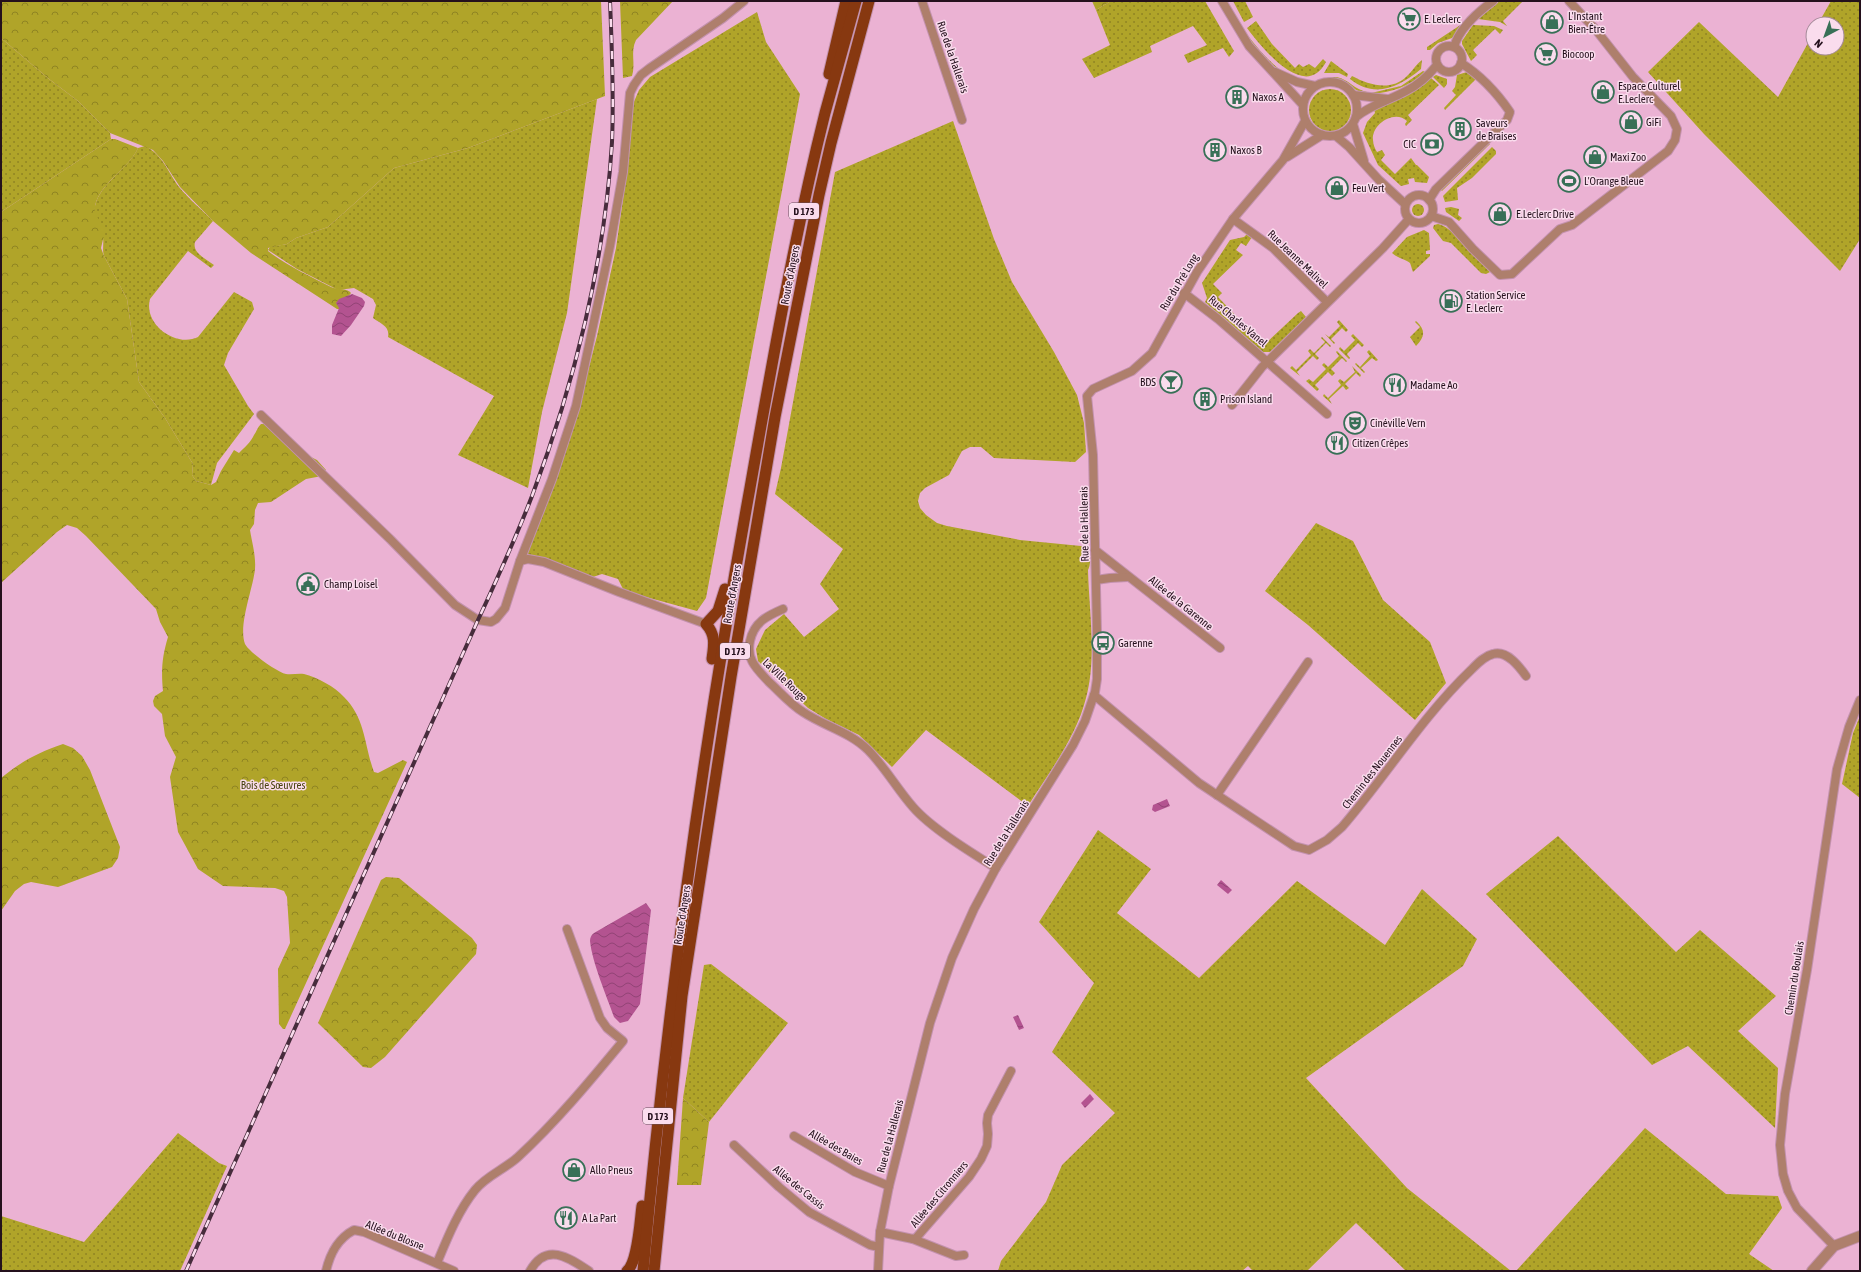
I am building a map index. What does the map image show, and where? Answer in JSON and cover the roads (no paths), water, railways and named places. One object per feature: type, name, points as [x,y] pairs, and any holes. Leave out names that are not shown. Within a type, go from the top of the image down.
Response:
[{"type":"highway","points":[[826,113],[823,97],[846,1]]},
{"type":"highway","name":"Route d'Angers","points":[[643,1271],[653,1157],[678,953],[709,728],[736,560],[780,324],[826,113],[856,1]]},
{"type":"highway","name":"Route d'Angers","points":[[654,1271],[682,996],[734,661],[775,417],[819,194],[831,143],[870,1]]},
{"type":"highway","points":[[859,39],[869,23],[878,1]]},
{"type":"highway","points":[[709,728],[705,716],[715,645],[713,634],[706,624],[718,611],[728,576],[736,560]]},
{"type":"highway","points":[[627,1271],[630,1269],[636,1251],[645,1180],[653,1157]]},
{"type":"street","points":[[261,415],[384,533],[454,605],[478,620],[493,621],[505,608],[520,561],[552,479],[577,399],[610,246],[622,172],[628,104],[634,85],[641,75],[650,68],[723,18],[744,1]]},
{"type":"street","name":"Rue de la Hallerais","points":[[922,1],[962,120]]},
{"type":"street","points":[[1222,1],[1249,46],[1303,104]]},
{"type":"street","points":[[1454,48],[1456,42],[1470,22],[1493,1]]},
{"type":"street","points":[[1431,216],[1449,222],[1472,248],[1500,275],[1512,274],[1560,230],[1572,226],[1668,151],[1675,140],[1677,129],[1671,116],[1633,77],[1596,30],[1569,1]]},
{"type":"street","points":[[1448,46],[1454,48],[1460,54],[1461,63],[1457,68],[1448,72],[1442,70],[1437,65],[1436,56],[1440,50],[1448,46]]},
{"type":"street","points":[[1429,200],[1436,189],[1507,120],[1510,112],[1502,100],[1480,78],[1461,63]]},
{"type":"street","points":[[1366,165],[1354,121],[1356,102],[1353,95],[1347,88],[1336,83],[1323,83],[1315,86],[1309,91],[1303,104],[1305,121],[1315,132],[1322,135],[1336,136],[1348,129],[1354,121],[1363,111],[1406,91],[1429,74],[1437,65]]},
{"type":"street","points":[[1270,70],[1297,82],[1315,86]]},
{"type":"street","points":[[1353,95],[1387,100]]},
{"type":"street","name":"Rue du Pré Long","points":[[1087,402],[1090,391],[1132,371],[1148,357],[1184,293],[1233,218],[1283,160],[1305,121]]},
{"type":"street","name":"Rue du Pré Long","points":[[1283,160],[1322,135]]},
{"type":"street","points":[[1336,136],[1405,204]]},
{"type":"street","points":[[1416,196],[1423,196],[1429,200],[1432,207],[1431,216],[1424,222],[1418,223],[1409,219],[1405,211],[1405,204],[1416,196]]},
{"type":"street","name":"Rue Jeanne Malivel","points":[[1233,218],[1273,248],[1326,302]]},
{"type":"street","name":"Rue Charles Vanel","points":[[1184,293],[1201,305],[1268,361],[1326,302],[1383,248],[1409,219]]},
{"type":"street","points":[[1232,405],[1268,361],[1327,414]]},
{"type":"street","name":"Rue de la Hallerais","points":[[878,1271],[880,1232],[889,1186],[930,1025],[945,977],[967,923],[996,868],[1073,745],[1085,721],[1094,695],[1096,679],[1096,580],[1093,455],[1091,424],[1087,402]]},
{"type":"street","name":"Allée de la Garenne","points":[[1095,550],[1220,648]]},
{"type":"street","points":[[520,561],[528,559],[544,562],[619,592],[706,624]]},
{"type":"street","points":[[1096,580],[1128,577]]},
{"type":"street","name":"La Ville Rouge","points":[[783,609],[765,617],[758,623],[751,637],[749,653],[754,666],[803,713],[853,738],[863,746],[881,765],[914,808],[925,819],[996,868]]},
{"type":"street","name":"Chemin des Nouennes","points":[[1094,695],[1199,783],[1294,846],[1308,850],[1327,840],[1342,828],[1453,687],[1485,657],[1493,654],[1501,654],[1509,657],[1526,676]]},
{"type":"street","points":[[1217,795],[1308,662]]},
{"type":"street","name":"Chemin du Boulais","points":[[1834,1246],[1797,1208],[1788,1190],[1783,1174],[1780,1145],[1785,1094],[1807,970],[1837,769],[1849,727],[1860,700]]},
{"type":"street","points":[[437,1264],[456,1222],[475,1189],[517,1158],[539,1137],[596,1074],[623,1041],[607,1028],[600,1018],[567,929]]},
{"type":"street","name":"Allée des Citronniers","points":[[913,1239],[919,1236],[982,1160],[987,1146],[988,1115],[1011,1072]]},
{"type":"street","name":"Allée des Baies","points":[[794,1136],[854,1172],[889,1186]]},
{"type":"street","name":"Allée des Cassis","points":[[734,1145],[779,1187],[809,1212],[870,1245],[879,1247]]},
{"type":"street","name":"Allée du Blosne","points":[[326,1271],[335,1247],[343,1238],[354,1230],[364,1232],[454,1271]]},
{"type":"street","name":"Allée des Citronniers","points":[[880,1232],[913,1239],[956,1256],[964,1255]]},
{"type":"street","points":[[1812,1271],[1834,1246],[1842,1241],[1860,1236]]},
{"type":"street","points":[[530,1271],[535,1262],[543,1256],[554,1254],[575,1261],[589,1271]]},
{"type":"water","points":[[352,294],[362,298],[365,302],[364,306],[351,325],[341,336],[332,334],[332,325],[339,308],[336,303],[339,299]]},
{"type":"water","points":[[1167,799],[1170,806],[1155,812],[1152,810],[1153,805]]},
{"type":"water","points":[[1221,880],[1232,890],[1228,894],[1217,885]]},
{"type":"water","points":[[646,903],[651,910],[640,1004],[628,1021],[620,1023],[614,1017],[600,979],[591,949],[590,939],[594,933]]},
{"type":"water","points":[[1018,1015],[1024,1028],[1019,1030],[1013,1017]]},
{"type":"water","points":[[1090,1094],[1094,1099],[1085,1108],[1081,1103]]},
{"type":"railway","points":[[186,1271],[506,558],[526,512],[547,454],[574,367],[595,277],[602,232],[608,187],[613,124],[610,1]]},
{"type":"place","name":"E. Leclerc","points":[[1409,19]]},
{"type":"place","name":"L'Instant Bien-Être","points":[[1552,22]]},
{"type":"place","name":"Biocoop","points":[[1546,54]]},
{"type":"place","name":"Espace Culturel E.Leclerc","points":[[1603,92]]},
{"type":"place","name":"Naxos A","points":[[1237,97]]},
{"type":"place","name":"GiFi","points":[[1631,122]]},
{"type":"place","name":"Saveurs de Braises","points":[[1460,129]]},
{"type":"place","name":"CIC","points":[[1432,144]]},
{"type":"place","name":"Naxos B","points":[[1215,150]]},
{"type":"place","name":"Maxi Zoo","points":[[1595,157]]},
{"type":"place","name":"L'Orange Bleue","points":[[1569,181]]},
{"type":"place","name":"Feu Vert","points":[[1337,188]]},
{"type":"place","name":"E.Leclerc Drive","points":[[1500,214]]},
{"type":"place","name":"Station Service E. Leclerc","points":[[1451,301]]},
{"type":"place","name":"BDS","points":[[1171,382]]},
{"type":"place","name":"Madame Ao","points":[[1395,385]]},
{"type":"place","name":"Prison Island","points":[[1205,399]]},
{"type":"place","name":"Cinéville Vern","points":[[1355,423]]},
{"type":"place","name":"Citizen Crêpes","points":[[1337,443]]},
{"type":"place","name":"Champ Loisel","points":[[308,584]]},
{"type":"place","name":"Garenne","points":[[1103,643]]},
{"type":"place","name":"Allo Pneus","points":[[574,1170]]},
{"type":"place","name":"A La Part","points":[[566,1218]]},
{"type":"park label","name":"Bois de Sœuvres","points":[[273,785]]}]
